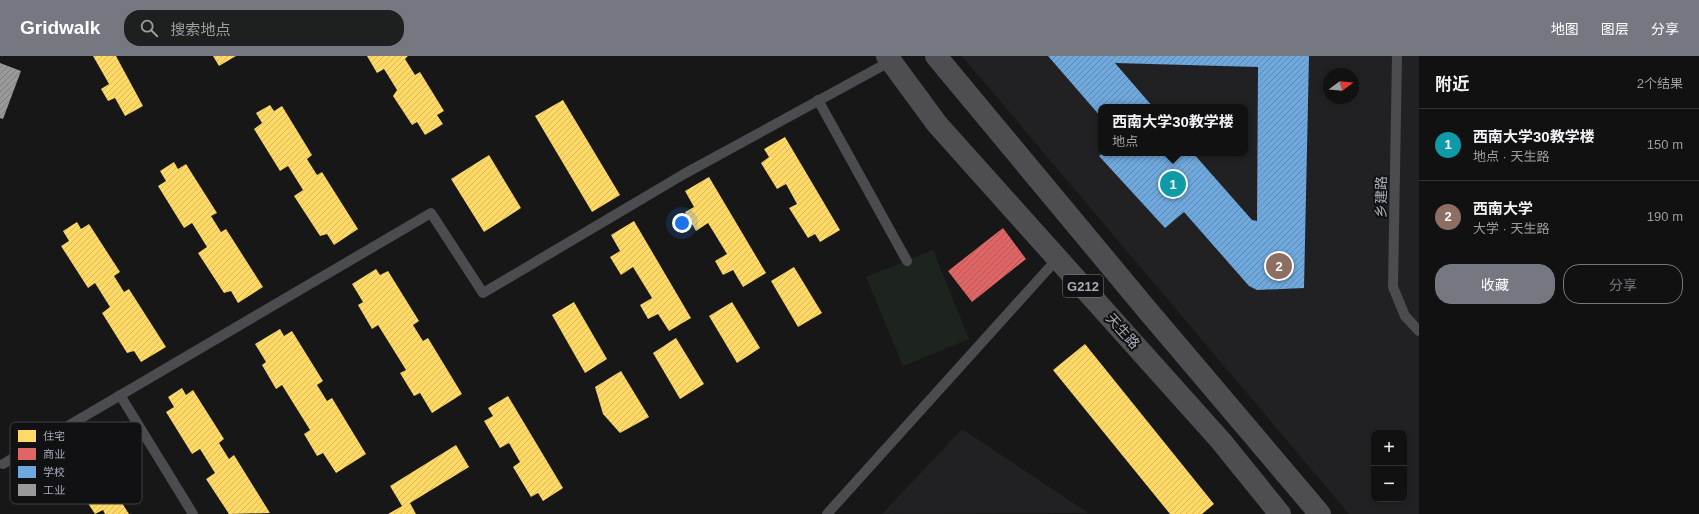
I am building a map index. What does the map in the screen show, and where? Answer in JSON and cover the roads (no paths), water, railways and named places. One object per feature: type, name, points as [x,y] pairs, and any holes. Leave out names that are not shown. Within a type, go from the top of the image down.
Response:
[{"type":"highway","name":"G212","points":[[936,56],[1148,311],[1320,514]]},
{"type":"highway","name":"天生路","points":[[889,58],[937,124],[1221,441],[1280,514]]},
{"type":"lane","name":"乡建路","points":[[1397,56],[1393,288],[1405,316],[1419,331]]},
{"type":"lane","points":[[74,422],[431,214],[483,293],[684,174],[818,100],[889,58]]},
{"type":"lane","points":[[818,100],[907,261]]},
{"type":"lane","points":[[827,514],[1058,258]]},
{"type":"lane","points":[[120,395],[137,422]]},
{"type":"lane","points":[[142,431],[193,514]]},
{"type":"lane","points":[[3,464],[10,460]]},
{"type":"place","name":"西南大学30教学楼","points":[[1173,184]]},
{"type":"place","name":"西南大学","points":[[1279,266]]}]
